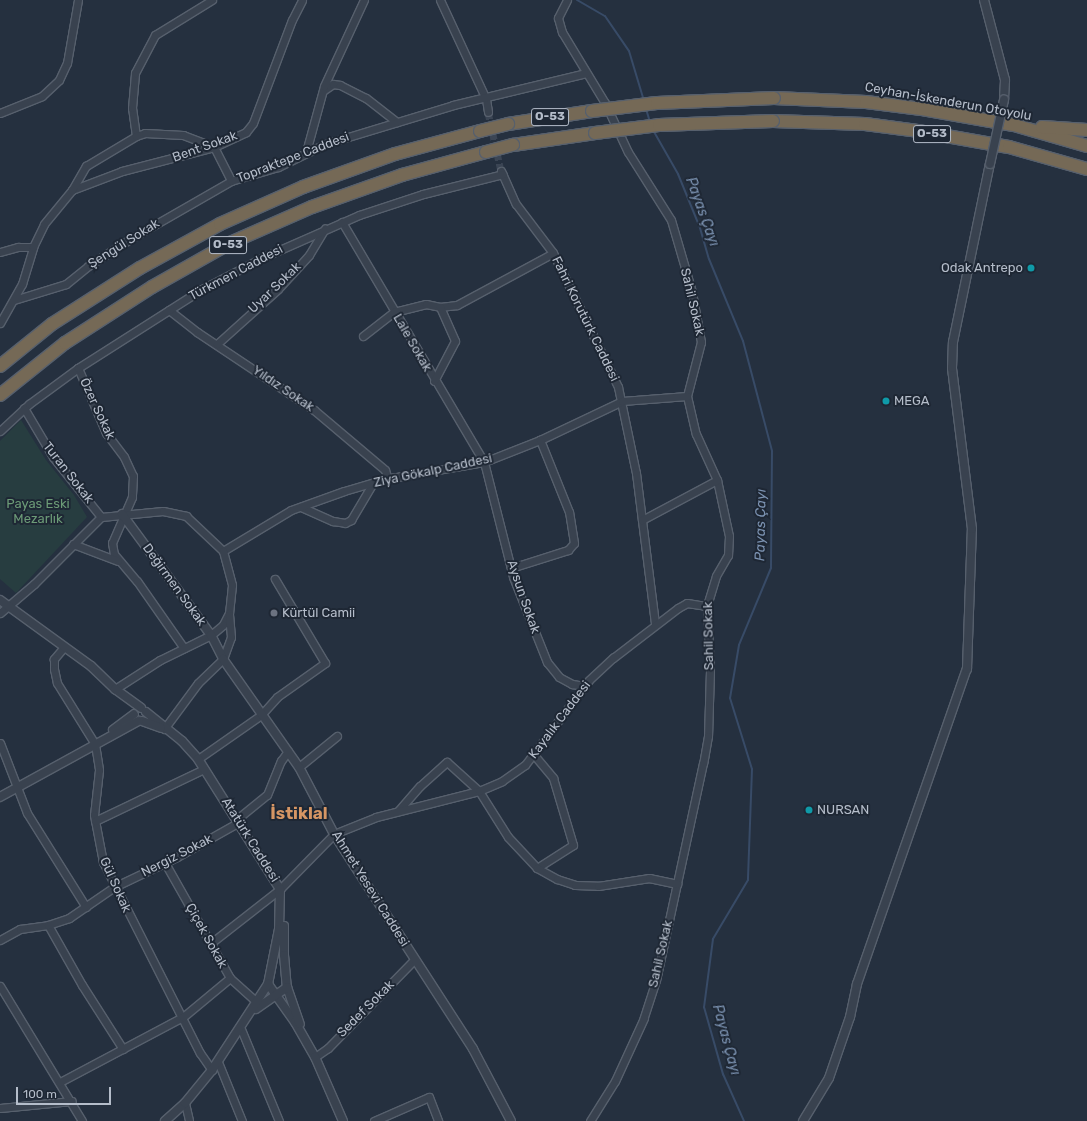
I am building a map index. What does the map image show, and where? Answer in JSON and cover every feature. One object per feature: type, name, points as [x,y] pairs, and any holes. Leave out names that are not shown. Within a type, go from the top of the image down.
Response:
[{"type":"highway","name":"Ceyhan-İskenderun Otoyolu","points":[[0,366],[52,324],[128,276],[220,224],[310,184],[395,154],[508,124],[592,110],[657,103],[774,98],[866,102],[922,109],[1014,125],[1087,146]]},
{"type":"highway","points":[[922,109],[1044,128],[1087,130]]},
{"type":"highway","name":"O-53","points":[[0,394],[66,342],[152,287],[230,244],[319,205],[402,175],[513,145],[658,125],[773,121],[865,124],[918,131],[1009,147],[1087,169]]},
{"type":"street","points":[[0,112],[42,96],[59,80],[67,63],[78,0]]},
{"type":"street","points":[[136,136],[132,108],[136,73],[156,35],[212,0]]},
{"type":"street","name":"Bent Sokak","points":[[72,190],[122,171],[214,147],[246,132],[253,123],[302,0]]},
{"type":"street","points":[[306,152],[327,81],[364,0]]},
{"type":"street","points":[[440,0],[486,99],[488,112]]},
{"type":"street","name":"Sahil Sokak","points":[[567,0],[558,18],[558,25],[605,103],[628,152],[671,220],[692,292],[701,342],[687,396],[696,434],[717,480],[729,536],[728,555],[714,582],[707,606],[710,670],[708,736],[656,980],[644,1018],[614,1081],[590,1121]]},
{"type":"street","points":[[803,1121],[829,1078],[850,1017],[857,984],[967,669],[972,529],[952,368],[953,342],[1004,100],[1005,80],[984,0]]},
{"type":"street","name":"Topraktepe Caddesi","points":[[214,147],[231,182],[278,167],[306,152],[397,122],[453,105],[486,99],[533,84],[586,73]]},
{"type":"street","points":[[324,90],[333,84],[340,85],[366,98],[397,122]]},
{"type":"street","points":[[0,323],[22,284],[33,247],[44,224],[72,190],[86,166],[136,136],[145,133],[183,135],[214,147]]},
{"type":"street","name":"Türkmen Caddesi","points":[[0,432],[24,408],[78,368],[202,289],[326,228],[423,194],[502,173]]},
{"type":"street","name":"Fahri Korutürk Caddesi","points":[[502,173],[516,204],[553,253],[582,317],[610,368],[622,401],[642,520],[655,624]]},
{"type":"street","name":"Şengül Sokak","points":[[14,300],[66,284],[88,266],[130,239],[231,182]]},
{"type":"street","name":"Lale Sokak","points":[[342,222],[434,381],[484,462]]},
{"type":"street","name":"Uyar Sokak","points":[[217,344],[278,289],[309,255],[326,228]]},
{"type":"street","points":[[0,252],[18,247],[33,247]]},
{"type":"street","points":[[363,336],[394,312],[426,304],[440,307],[457,305],[553,253]]},
{"type":"street","points":[[434,381],[455,341],[440,307]]},
{"type":"street","name":"Yıldız Sokak","points":[[169,310],[314,410],[385,470],[388,479]]},
{"type":"street","name":"Özer Sokak","points":[[78,368],[106,433],[124,457],[133,476],[132,497],[122,514],[112,542],[114,554],[119,561]]},
{"type":"street","points":[[622,401],[687,396]]},
{"type":"street","name":"Ziya Gökalp Caddesi","points":[[223,551],[275,518],[301,507],[388,479],[484,462],[540,440],[622,401]]},
{"type":"street","name":"Turan Sokak","points":[[24,408],[53,457],[102,517]]},
{"type":"street","points":[[511,568],[568,550],[574,543],[569,512],[540,440]]},
{"type":"street","name":"Aysun Sokak","points":[[484,462],[511,568],[552,672],[572,684],[585,686]]},
{"type":"street","points":[[642,520],[717,480]]},
{"type":"street","points":[[301,507],[333,521],[345,523],[351,520],[373,483]]},
{"type":"street","points":[[0,613],[8,608],[102,517],[122,514],[174,511],[186,516],[223,551],[232,585],[229,614],[231,637],[223,659],[198,683],[164,729]]},
{"type":"street","name":"Değirmen Sokak","points":[[122,514],[211,635],[223,659]]},
{"type":"street","points":[[73,544],[119,561],[137,581],[184,648]]},
{"type":"street","points":[[198,759],[261,715],[277,697],[325,663],[275,579]]},
{"type":"street","points":[[0,600],[8,608],[92,666],[115,689],[184,648],[211,635],[223,626],[229,614]]},
{"type":"street","name":"Kayalık Caddesi","points":[[211,943],[280,889],[334,834],[353,824],[478,791],[502,781],[525,765],[585,686],[613,658],[655,624],[687,603],[707,606]]},
{"type":"street","name":"Gül Sokak","points":[[64,647],[54,660],[57,684],[95,744],[99,770],[95,821],[103,862],[114,887],[212,1070]]},
{"type":"street","name":"Ahmet Yesevi Caddesi","points":[[223,659],[299,767],[334,834],[414,960],[473,1048],[511,1121]]},
{"type":"street","name":"Atatürk Caddesi","points":[[115,689],[139,715],[182,741],[198,759],[280,889],[279,929],[269,980]]},
{"type":"street","points":[[0,797],[95,744],[139,715]]},
{"type":"street","points":[[299,767],[337,736]]},
{"type":"street","points":[[0,743],[17,787],[41,838],[86,908]]},
{"type":"street","name":"Nergiz Sokak","points":[[0,940],[20,929],[48,925],[86,908],[114,887],[165,864],[238,821],[267,795],[281,760],[288,751]]},
{"type":"street","points":[[534,755],[553,778],[572,845],[537,868]]},
{"type":"street","points":[[398,811],[420,786],[447,762],[478,791],[508,837],[537,868],[575,885],[622,884],[649,878],[677,884]]},
{"type":"street","points":[[95,821],[204,769]]},
{"type":"street","name":"Çiçek Sokak","points":[[165,864],[230,978],[257,1002]]},
{"type":"street","points":[[280,889],[285,920],[284,955],[287,987],[343,1121]]},
{"type":"street","points":[[48,925],[82,985],[123,1049]]},
{"type":"street","name":"Sedef Sokak","points":[[315,1057],[328,1048],[414,960]]},
{"type":"street","points":[[165,1121],[185,1104],[218,1062],[257,1002],[269,980],[280,971],[286,977]]},
{"type":"street","points":[[60,1082],[183,1017],[230,978]]},
{"type":"street","points":[[269,980],[276,995],[315,1057]]},
{"type":"street","points":[[0,986],[72,1101],[82,1121]]},
{"type":"street","points":[[242,1026],[265,1000],[276,995],[287,987]]},
{"type":"street","points":[[242,1026],[279,1121]]},
{"type":"street","points":[[218,1062],[242,1121]]},
{"type":"street","points":[[374,1121],[429,1097],[438,1121]]},
{"type":"street","points":[[0,1108],[72,1101]]},
{"type":"street","points":[[185,1104],[189,1121]]},
{"type":"green space","name":"Payas Eski Mezarlık","points":[[21,420],[46,460],[74,495],[87,517],[16,593],[0,579],[0,441]]},
{"type":"waterway","name":"Payas Çayı","points":[[577,0],[605,16],[629,51],[644,101]]},
{"type":"waterway","name":"Payas Çayı","points":[[646,109],[650,122]]},
{"type":"waterway","name":"Payas Çayı","points":[[653,130],[678,174],[700,228],[709,259],[743,341],[772,451],[771,568],[739,645],[730,698],[752,769],[748,880],[713,939],[704,1007],[723,1074],[744,1121]]},
{"type":"tunnel","points":[[488,112],[501,171]]},
{"type":"place","name":"Odak Antrepo","points":[[1031,268]]},
{"type":"place","name":"MEGA","points":[[886,401]]},
{"type":"place","name":"Kürtül Camii","points":[[274,613]]},
{"type":"place","name":"NURSAN","points":[[809,810]]},
{"type":"district","name":"İstiklal","points":[[299,814]]}]
